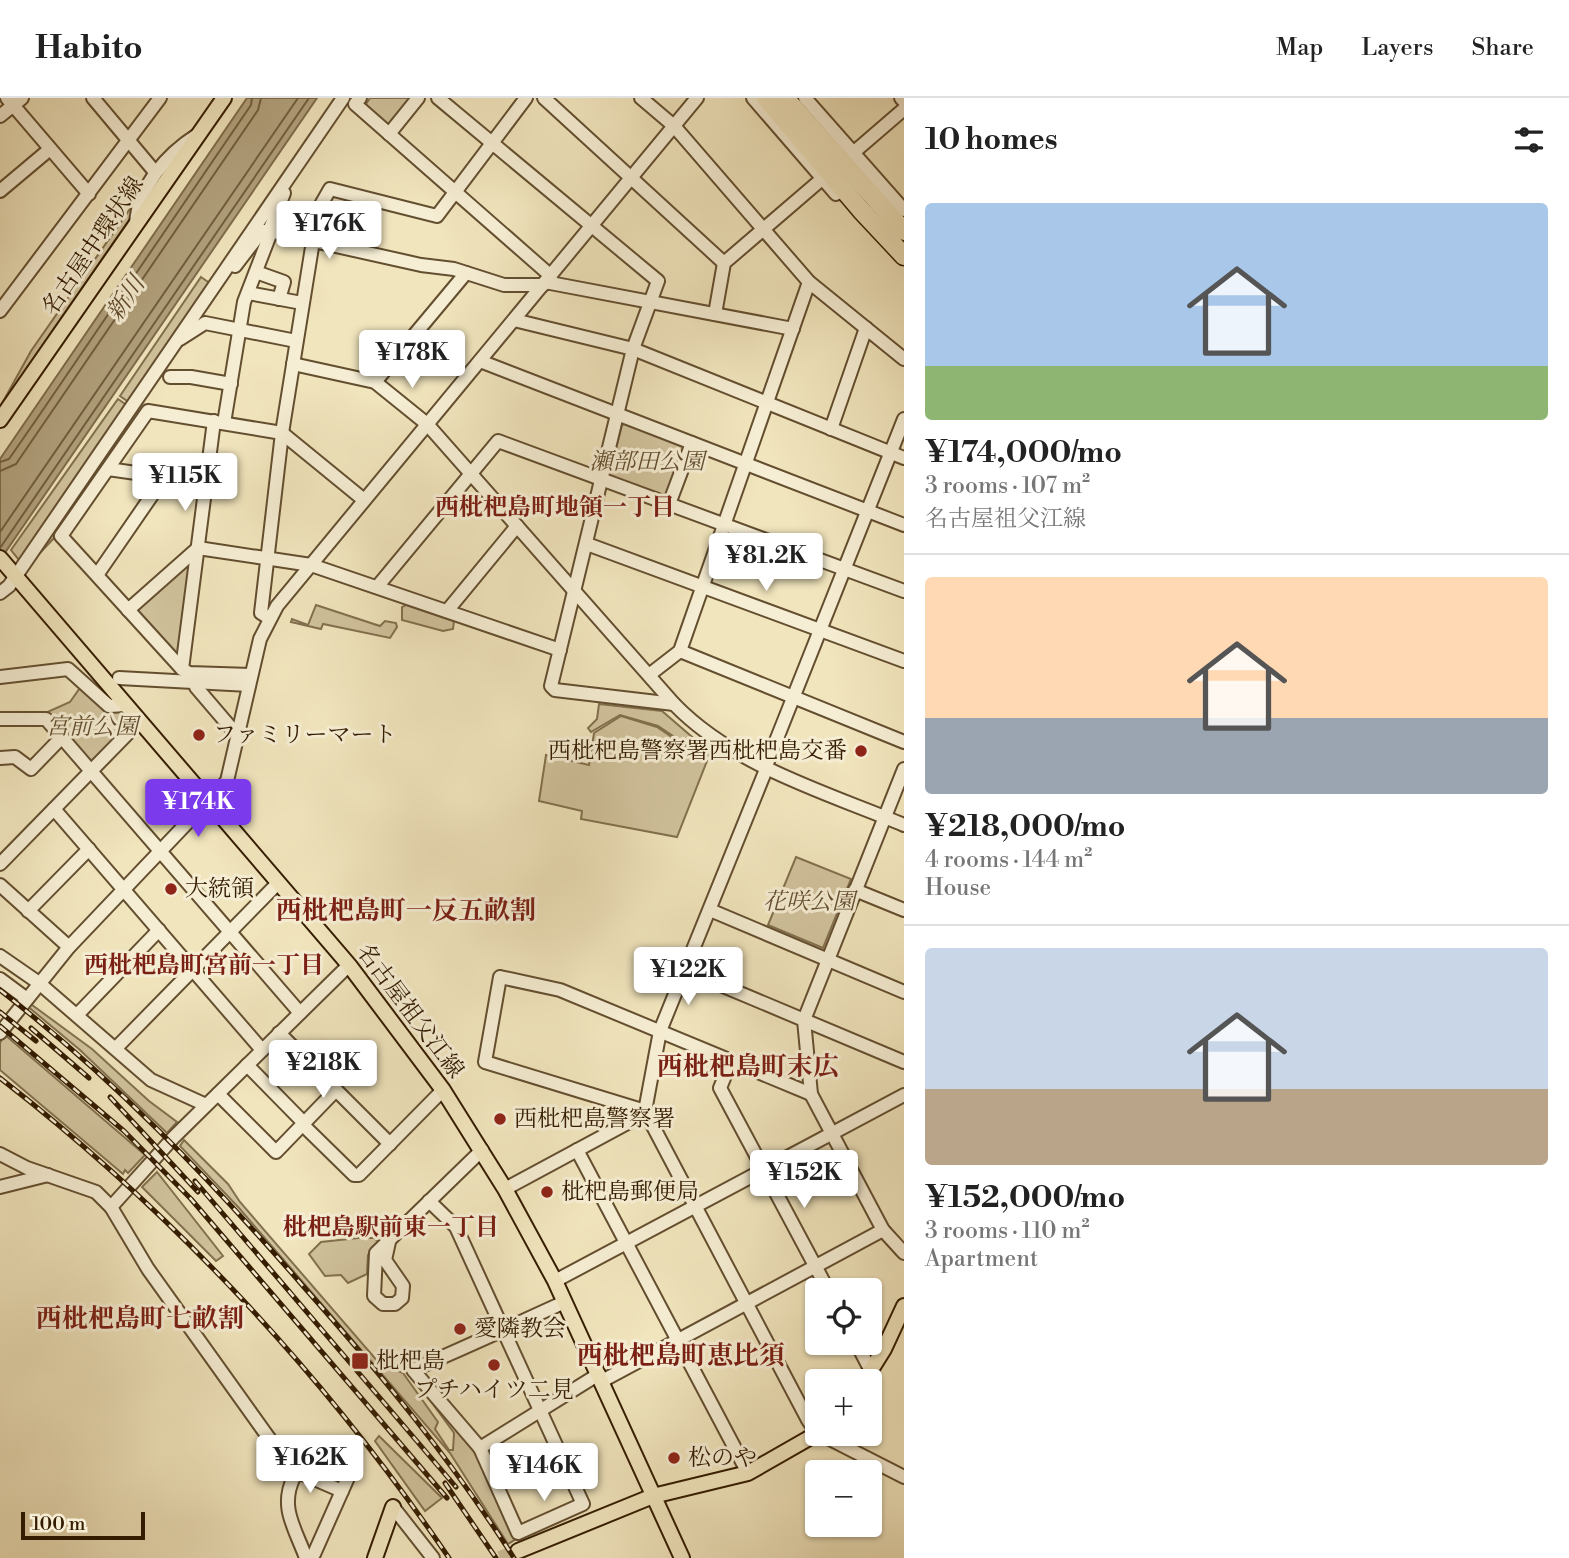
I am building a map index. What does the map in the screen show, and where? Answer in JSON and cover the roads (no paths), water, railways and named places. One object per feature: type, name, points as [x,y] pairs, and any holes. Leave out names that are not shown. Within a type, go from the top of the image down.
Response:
[{"type":"highway","points":[[792,98],[904,224]]},
{"type":"highway","points":[[768,99],[904,231]]},
{"type":"highway","points":[[768,99],[904,245]]},
{"type":"highway","points":[[768,99],[853,201],[904,256]]},
{"type":"main road","name":"名古屋中環状線","points":[[0,420],[224,98]]},
{"type":"main road","name":"名古屋祖父江線","points":[[0,558],[349,965],[443,1090],[505,1189],[555,1281],[682,1558]]},
{"type":"main road","points":[[871,1369],[904,1306]]},
{"type":"main road","points":[[518,1551],[653,1496],[748,1472],[805,1440]]},
{"type":"main road","points":[[375,1558],[393,1507]]},
{"type":"street","points":[[93,98],[155,172]]},
{"type":"street","points":[[0,311],[130,142],[160,98]]},
{"type":"street","points":[[0,593],[343,98]]},
{"type":"street","points":[[360,98],[355,104],[546,281]]},
{"type":"street","points":[[388,134],[418,98]]},
{"type":"street","points":[[438,98],[659,281],[633,349],[551,686],[555,690],[674,704]]},
{"type":"street","points":[[269,618],[261,613],[282,433],[310,241],[318,210],[330,188],[437,216],[452,192],[526,98]]},
{"type":"street","points":[[544,98],[633,176],[724,263]]},
{"type":"street","points":[[641,98],[674,126],[809,282],[904,359]]},
{"type":"street","points":[[0,1034],[69,947],[227,781],[260,639],[269,618],[697,98]]},
{"type":"street","points":[[805,98],[904,210]]},
{"type":"street","points":[[768,99],[822,178],[904,264]]},
{"type":"street","points":[[0,116],[14,101],[50,149],[89,194]]},
{"type":"street","points":[[853,153],[904,109]]},
{"type":"street","points":[[136,223],[137,206],[155,172],[181,145],[201,132]]},
{"type":"street","points":[[0,191],[50,149]]},
{"type":"street","points":[[182,669],[206,483],[230,384],[239,330],[248,293],[292,172]]},
{"type":"street","points":[[715,314],[724,263],[822,178]]},
{"type":"street","points":[[210,292],[248,252],[262,231],[466,273],[503,285],[546,281],[793,329]]},
{"type":"street","points":[[256,272],[284,282],[279,299]]},
{"type":"street","points":[[375,382],[466,273]]},
{"type":"street","points":[[649,675],[680,651],[809,282]]},
{"type":"street","points":[[248,293],[302,303]]},
{"type":"street","points":[[514,320],[633,349],[904,458]]},
{"type":"street","points":[[176,341],[205,323],[296,341]]},
{"type":"street","points":[[831,429],[866,328]]},
{"type":"street","points":[[480,361],[904,525]]},
{"type":"street","points":[[293,364],[375,382],[427,425],[674,704],[714,740],[904,825]]},
{"type":"street","points":[[170,377],[191,377],[230,384]]},
{"type":"street","points":[[250,680],[189,673],[182,669],[61,536],[148,411],[282,433],[364,500]]},
{"type":"street","points":[[805,1414],[645,1112],[660,1031],[904,419]]},
{"type":"street","points":[[377,587],[498,441],[904,591]]},
{"type":"street","points":[[669,504],[692,443]]},
{"type":"street","points":[[108,469],[206,483]]},
{"type":"street","points":[[97,575],[159,485],[161,477]]},
{"type":"street","points":[[447,611],[517,526]]},
{"type":"street","points":[[587,544],[904,661]]},
{"type":"street","points":[[128,610],[198,548],[311,565],[560,650]]},
{"type":"street","points":[[680,651],[904,742]]},
{"type":"street","points":[[0,677],[68,669],[109,705],[127,705]]},
{"type":"street","points":[[119,678],[196,682],[250,680]]},
{"type":"street","points":[[196,682],[196,687],[232,728],[240,730]]},
{"type":"street","points":[[0,719],[42,718],[62,737],[300,1013]]},
{"type":"street","points":[[0,864],[140,721]]},
{"type":"street","points":[[0,758],[15,757],[31,769],[62,737]]},
{"type":"street","points":[[904,769],[804,1020],[811,1094],[883,1230],[904,1253]]},
{"type":"street","points":[[54,809],[262,1050]]},
{"type":"street","points":[[29,911],[89,849]]},
{"type":"street","points":[[116,1048],[278,883]]},
{"type":"street","points":[[0,886],[69,947]]},
{"type":"street","points":[[855,890],[904,910]]},
{"type":"street","points":[[710,910],[904,992]]},
{"type":"street","points":[[77,1015],[159,930]]},
{"type":"street","points":[[0,956],[39,983],[150,1080],[206,1105]]},
{"type":"street","points":[[111,1207],[206,1105],[349,965]]},
{"type":"street","points":[[685,970],[904,1062]]},
{"type":"street","points":[[645,1112],[485,1062],[500,977],[558,990],[811,1094]]},
{"type":"street","points":[[0,979],[27,999]]},
{"type":"street","points":[[279,1033],[390,1144]]},
{"type":"street","points":[[732,1061],[720,1088],[822,1278]]},
{"type":"street","points":[[247,1065],[354,1175],[359,1175],[443,1090]]},
{"type":"street","points":[[218,1094],[276,1152],[336,1090]]},
{"type":"street","points":[[555,1281],[904,1095]]},
{"type":"street","points":[[505,1189],[645,1112]]},
{"type":"street","points":[[389,1242],[385,1260],[398,1279],[403,1293],[395,1304],[377,1301],[373,1281],[376,1252],[482,1150]]},
{"type":"street","points":[[577,1150],[748,1472]]},
{"type":"street","points":[[0,1154],[96,1192],[111,1207],[148,1269],[291,1469],[294,1477],[286,1493],[288,1509],[312,1556]]},
{"type":"street","points":[[0,1187],[48,1174]]},
{"type":"street","points":[[429,1202],[456,1227],[504,1330],[541,1410],[583,1504],[518,1533],[480,1448],[413,1370],[504,1330],[565,1302]]},
{"type":"street","points":[[480,1448],[541,1410],[678,1341],[883,1230]]},
{"type":"street","points":[[373,1281],[398,1279]]},
{"type":"street","points":[[843,1446],[904,1477]]},
{"type":"street","points":[[291,1469],[342,1491]]},
{"type":"street","points":[[312,1556],[350,1473]]},
{"type":"street","points":[[393,1507],[433,1558]]},
{"type":"water","name":"新川","points":[[247,98],[317,98],[0,560],[0,459]]},
{"type":"tunnel","points":[[500,1558],[518,1551]]},
{"type":"railway","points":[[0,990],[82,1058],[159,1130],[268,1246],[414,1418],[514,1558]]},
{"type":"railway","points":[[0,1012],[36,1041]]},
{"type":"railway","points":[[0,1026],[124,1131],[191,1199],[447,1498]]},
{"type":"railway","points":[[31,1028],[89,1078]]},
{"type":"railway","points":[[0,1078],[126,1184],[244,1301],[352,1426],[449,1558]]},
{"type":"railway","points":[[110,1097],[198,1192]]},
{"type":"railway","points":[[195,1181],[456,1487]]},
{"type":"railway","points":[[445,1483],[496,1558]]},
{"type":"place","name":"ファミリーマート","points":[[199,735]]},
{"type":"place","name":"西枇杷島警察署西枇杷島交番","points":[[861,751]]},
{"type":"place","name":"大統領","points":[[171,889]]},
{"type":"place","name":"西枇杷島警察署","points":[[500,1119]]},
{"type":"place","name":"枇杷島郵便局","points":[[547,1192]]},
{"type":"place","name":"愛隣教会","points":[[460,1329]]},
{"type":"place","name":"枇杷島","points":[[360,1361]]},
{"type":"place","name":"プチハイツ二見","points":[[494,1365]]},
{"type":"place","name":"松のや","points":[[674,1458]]},
{"type":"district","name":"西枇杷島町地領一丁目","points":[[555,508]]},
{"type":"district","name":"西枇杷島町一反五畝割","points":[[406,911]]},
{"type":"district","name":"西枇杷島町宮前一丁目","points":[[204,966]]},
{"type":"district","name":"西枇杷島町末広","points":[[748,1067]]},
{"type":"district","name":"枇杷島駅前東一丁目","points":[[391,1228]]},
{"type":"district","name":"西枇杷島町七畝割","points":[[140,1319]]},
{"type":"district","name":"西枇杷島町恵比須","points":[[681,1356]]},
{"type":"park label","name":"瀬部田公園","points":[[647,462]]},
{"type":"park label","name":"宮前公園","points":[[92,727]]},
{"type":"park label","name":"花咲公園","points":[[809,902]]}]
